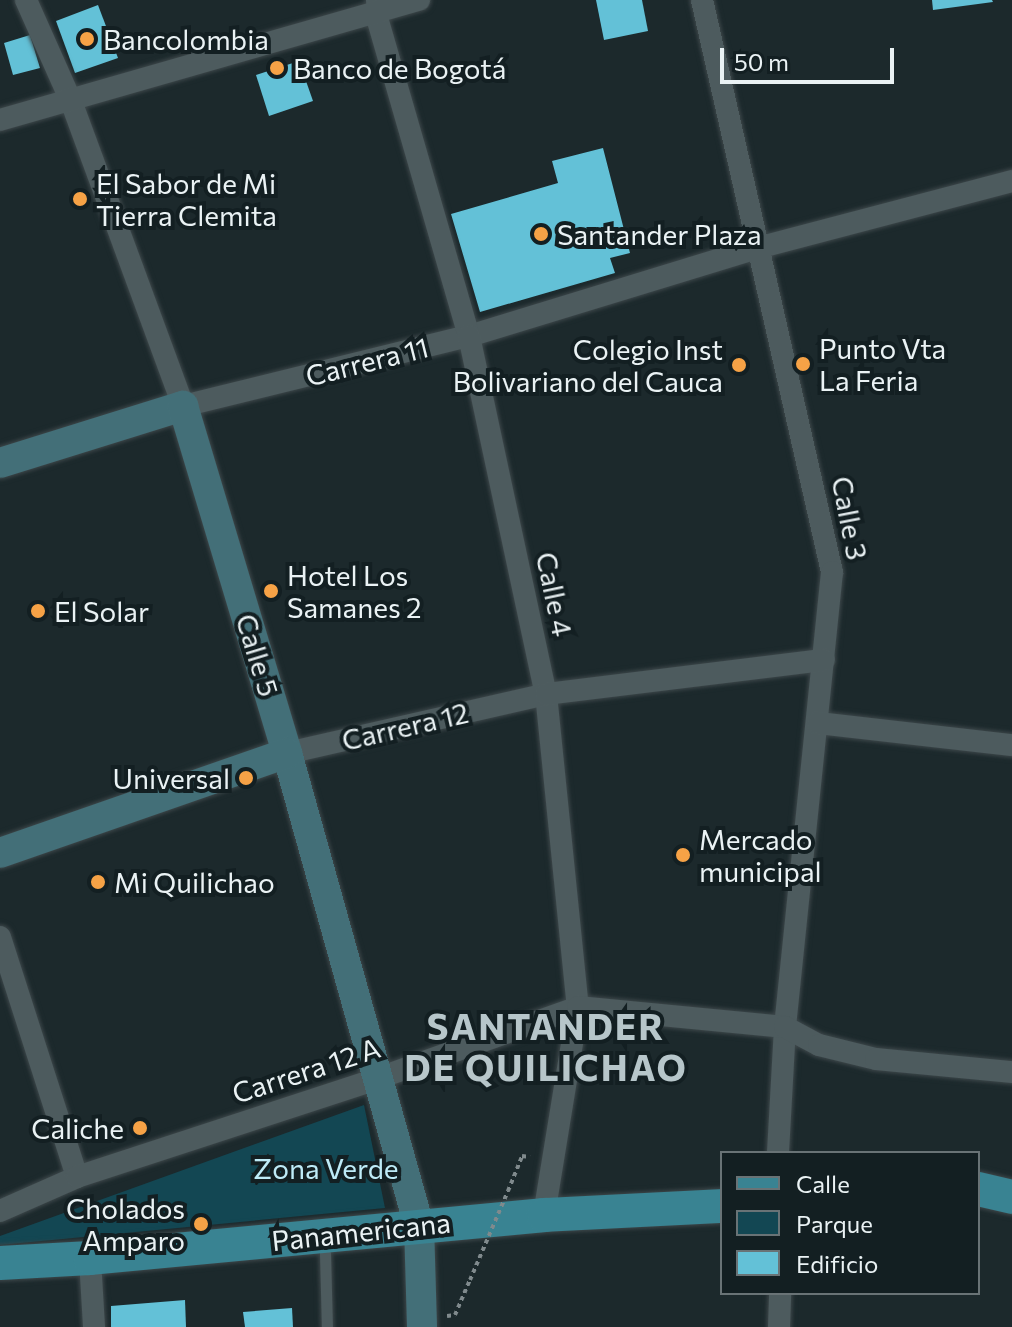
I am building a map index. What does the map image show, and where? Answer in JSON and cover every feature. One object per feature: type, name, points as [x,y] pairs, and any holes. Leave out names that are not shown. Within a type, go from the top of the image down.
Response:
[{"type":"main road","points":[[980,1190],[1012,1200]]},
{"type":"main road","points":[[980,1209],[1012,1200]]},
{"type":"main road","name":"Panamericana","points":[[0,1280],[91,1276],[325,1253],[420,1234],[544,1215],[720,1206]]},
{"type":"main road","name":"Panamericana","points":[[0,1263],[420,1234],[541,1233],[720,1225]]},
{"type":"street","name":"Calle 5","points":[[26,0],[71,101],[183,406],[287,753],[420,1234],[422,1327]]},
{"type":"street","points":[[0,120],[71,101],[378,5],[419,0]]},
{"type":"street","name":"Calle 3","points":[[702,0],[761,247],[832,572],[785,1027],[778,1151]]},
{"type":"street","name":"Calle 4","points":[[378,5],[378,21],[469,336],[546,694],[578,1007],[544,1215]]},
{"type":"street","name":"Carrera 11","points":[[0,463],[183,406],[469,336],[761,247],[1012,181]]},
{"type":"street","name":"Carrera 12","points":[[0,853],[287,753],[546,694],[824,660]]},
{"type":"street","points":[[818,723],[1012,745]]},
{"type":"street","points":[[0,937],[77,1177]]},
{"type":"street","name":"Carrera 12 A","points":[[0,1211],[77,1177],[379,1078],[578,1007],[785,1027],[819,1045],[876,1059],[1012,1072]]},
{"type":"street","points":[[91,1276],[94,1327]]},
{"type":"street","points":[[779,1327],[780,1295]]},
{"type":"lane","points":[[325,1253],[327,1327]]},
{"type":"path","points":[[455,1315],[522,1156]]},
{"type":"green space","name":"Zona Verde","points":[[364,1105],[385,1208],[0,1245],[0,1236]]},
{"type":"building","points":[[596,0],[642,0],[648,31],[604,40]]},
{"type":"building","points":[[932,0],[992,0],[993,2],[933,10]]},
{"type":"building","name":"Bancolombia","points":[[98,5],[118,58],[75,73],[56,21]]},
{"type":"building","points":[[30,35],[40,68],[13,75],[4,43]]},
{"type":"building","points":[[299,61],[313,101],[269,116],[256,75]]},
{"type":"building","name":"Santander Plaza","points":[[603,148],[630,253],[610,258],[615,273],[480,312],[451,214],[558,183],[552,161]]},
{"type":"building","points":[[185,1300],[186,1327],[111,1327],[111,1306]]},
{"type":"building","points":[[292,1308],[293,1327],[245,1327],[243,1312]]},
{"type":"place","name":"Bancolombia","points":[[87,39]]},
{"type":"place","name":"Banco de Bogotá","points":[[277,68]]},
{"type":"place","name":"El Sabor de Mi Tierra Clemita","points":[[80,199]]},
{"type":"place","name":"Santander Plaza","points":[[541,234]]},
{"type":"place","name":"Punto Vta La Feria","points":[[803,364]]},
{"type":"place","name":"Colegio Inst Bolivariano del Cauca","points":[[739,365]]},
{"type":"place","name":"Hotel Los Samanes 2","points":[[271,591]]},
{"type":"place","name":"El Solar","points":[[38,611]]},
{"type":"place","name":"Universal","points":[[246,778]]},
{"type":"place","name":"Mercado municipal","points":[[683,855]]},
{"type":"place","name":"Mi Quilichao","points":[[98,882]]},
{"type":"place","name":"Caliche","points":[[140,1128]]},
{"type":"place","name":"Cholados Amparo","points":[[201,1224]]},
{"type":"district","name":"SANTANDER DE QUILICHAO","points":[[546,1046]]}]
